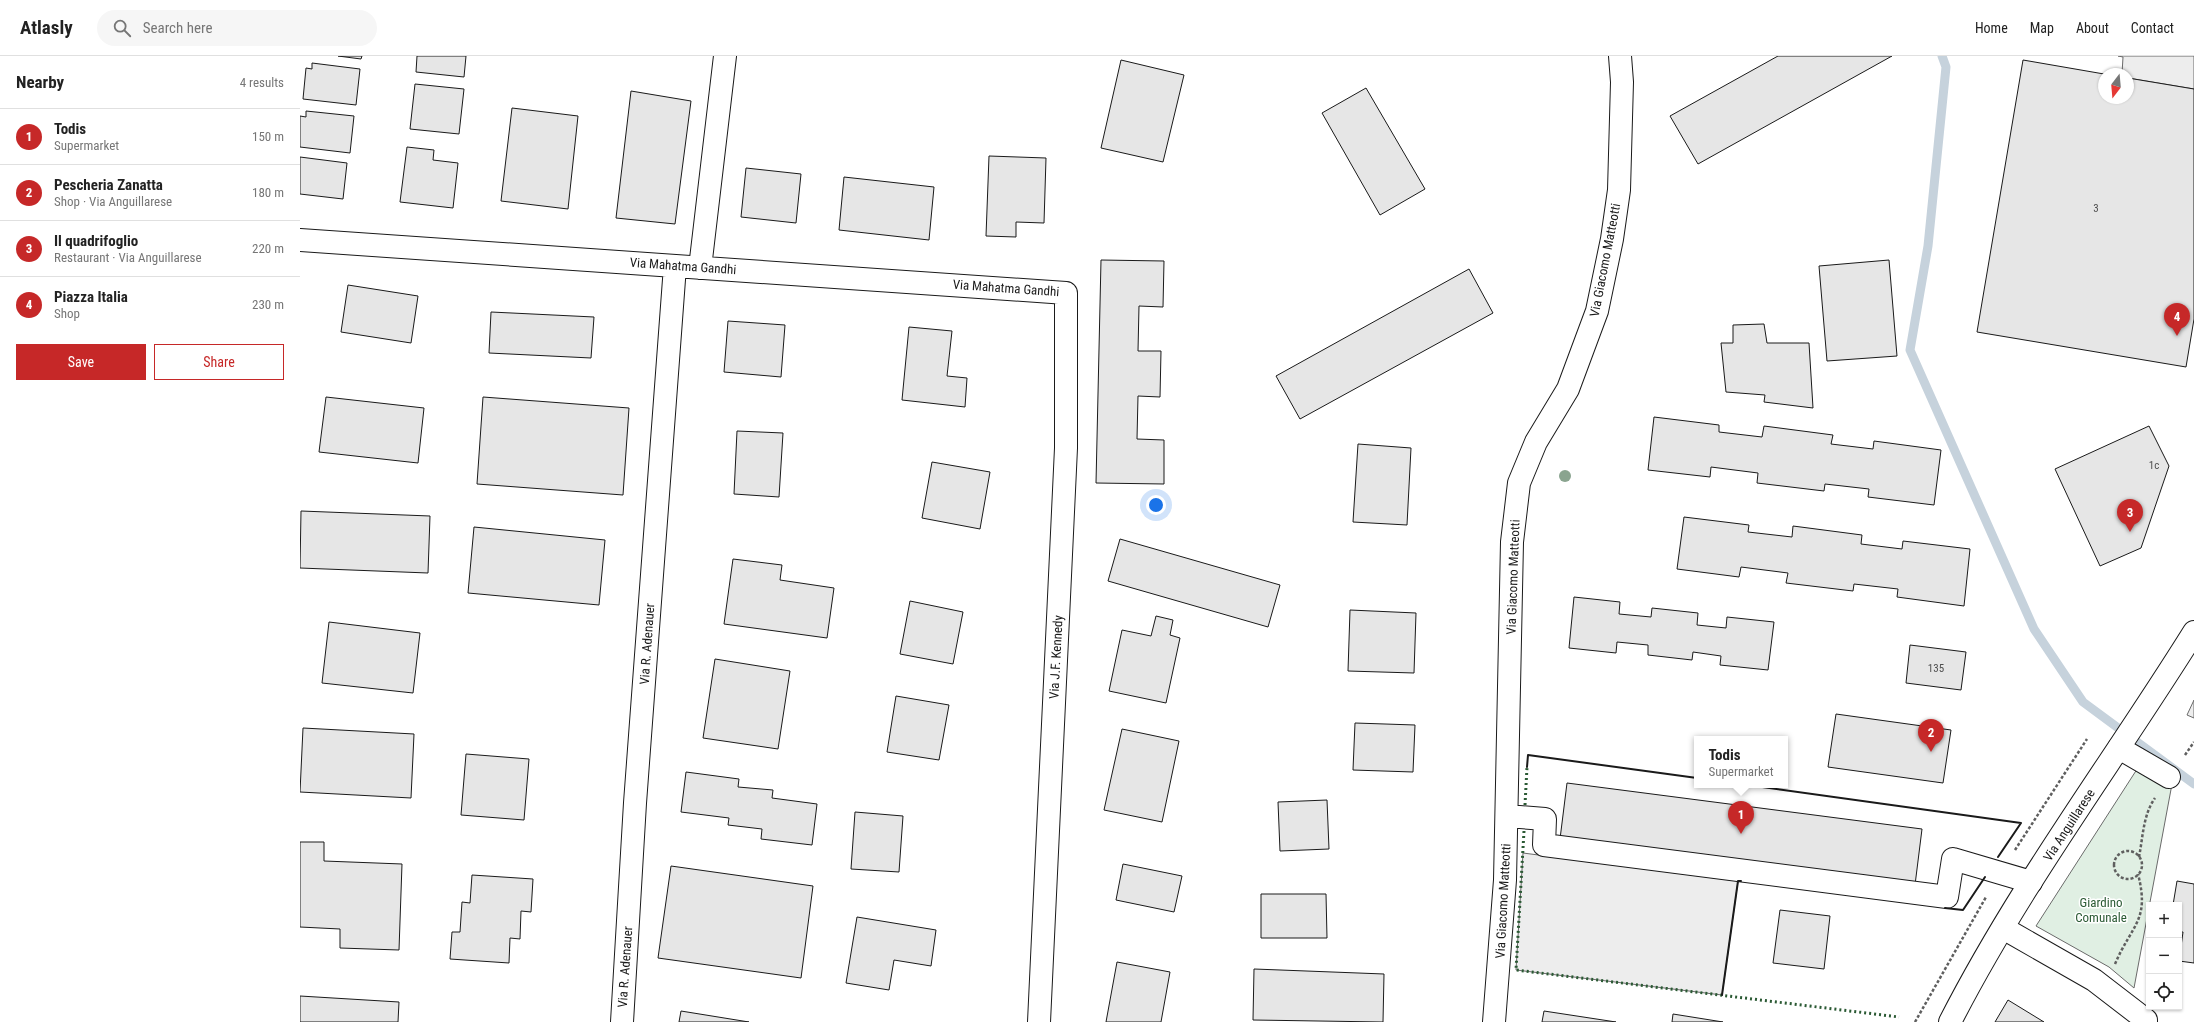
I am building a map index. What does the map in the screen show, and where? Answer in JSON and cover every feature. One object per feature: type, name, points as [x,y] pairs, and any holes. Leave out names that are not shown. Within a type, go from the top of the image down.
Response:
[{"type":"street","points":[[700,268],[724,56]]},
{"type":"street","name":"Via Giacomo Matteotti","points":[[1494,1022],[1505,880],[1512,542],[1519,483],[1536,442],[1568,389],[1597,312],[1612,239],[1619,190],[1622,82],[1620,56]]},
{"type":"street","name":"Via Mahatma Gandhi","points":[[300,240],[1066,292]]},
{"type":"street","name":"Via R. Adenauer","points":[[622,1022],[635,803],[675,266]]},
{"type":"street","name":"Via J.F. Kennedy","points":[[1039,1022],[1066,448],[1066,292]]},
{"type":"street","name":"Via Anguillarese","points":[[1950,1022],[2031,882],[2144,712],[2194,632]]},
{"type":"street","points":[[2119,748],[2169,777]]},
{"type":"street","points":[[1507,816],[1545,819],[1544,845],[1947,897],[1953,859],[2031,882]]},
{"type":"street","points":[[2003,928],[2094,980],[2146,1021]]},
{"type":"path","points":[[1915,1022],[1969,923],[2087,739]]},
{"type":"path","points":[[2139,857],[2149,806],[2169,777]]},
{"type":"path","points":[[2127,851],[2136,853],[2139,857],[2142,866],[2138,874],[2130,879],[2122,877],[2115,871],[2114,863],[2118,854],[2127,851]]},
{"type":"path","points":[[2109,991],[2115,965],[2122,948],[2139,921],[2142,899],[2138,874]]},
{"type":"green space","name":"Giardino Comunale","points":[[2141,763],[2172,784],[2150,902],[2146,902],[2146,924],[2134,988],[2109,967],[2036,926]]},
{"type":"shaded area","points":[[2118,56],[2194,56],[2194,89],[2134,79],[2134,68],[2122,68],[2123,57]]},
{"type":"shaded area","points":[[2194,700],[2194,718],[2187,715]]},
{"type":"shaded area","points":[[1523,853],[1738,881],[1722,995],[1516,970]]},
{"type":"building","points":[[338,56],[362,56],[361,59]]},
{"type":"building","points":[[417,56],[466,56],[464,77],[416,72]]},
{"type":"building","points":[[1778,56],[1892,56],[1698,164],[1670,116]]},
{"type":"building","points":[[1121,60],[1184,75],[1163,162],[1101,148]]},
{"type":"building","points":[[2023,60],[2098,73],[2098,104],[2134,104],[2134,79],[2194,89],[2194,319],[2186,367],[1977,332]]},
{"type":"building","points":[[312,63],[360,69],[356,105],[303,99],[306,68],[312,69]]},
{"type":"building","points":[[415,84],[464,89],[459,134],[410,129]]},
{"type":"building","points":[[1366,88],[1425,189],[1380,215],[1322,113]]},
{"type":"building","points":[[631,91],[691,101],[675,224],[616,218]]},
{"type":"building","points":[[512,108],[578,116],[568,209],[501,201]]},
{"type":"building","points":[[306,111],[354,116],[350,153],[300,147],[300,116],[306,117]]},
{"type":"building","points":[[407,147],[434,150],[433,160],[458,163],[453,208],[400,202]]},
{"type":"building","points":[[989,156],[1046,158],[1044,223],[1016,222],[1016,237],[986,236]]},
{"type":"building","points":[[300,157],[347,163],[343,199],[300,194]]},
{"type":"building","points":[[746,168],[801,174],[796,223],[741,217]]},
{"type":"building","points":[[844,177],[934,187],[929,240],[839,230]]},
{"type":"building","points":[[1101,260],[1164,261],[1163,307],[1139,306],[1138,351],[1161,351],[1160,397],[1138,396],[1137,439],[1164,440],[1164,484],[1096,483]]},
{"type":"building","points":[[1889,260],[1897,356],[1827,361],[1819,266]]},
{"type":"building","points":[[1469,269],[1493,313],[1300,419],[1276,376]]},
{"type":"building","points":[[348,285],[418,296],[411,343],[341,332]]},
{"type":"building","points":[[491,312],[594,317],[591,358],[489,353]]},
{"type":"building","points":[[728,321],[785,325],[781,377],[724,372]]},
{"type":"building","points":[[1764,324],[1767,343],[1809,343],[1813,408],[1764,402],[1765,395],[1726,392],[1721,343],[1733,343],[1733,325]]},
{"type":"building","points":[[909,327],[952,331],[947,376],[967,378],[965,407],[902,400]]},
{"type":"building","points":[[326,397],[424,408],[418,463],[319,452]]},
{"type":"building","points":[[483,397],[629,408],[623,495],[477,484]]},
{"type":"building","points":[[1654,417],[1719,425],[1719,432],[1762,437],[1764,426],[1833,435],[1831,444],[1873,449],[1874,441],[1941,450],[1934,505],[1868,497],[1869,489],[1825,484],[1824,491],[1757,483],[1758,473],[1711,467],[1710,477],[1648,470]]},
{"type":"building","points":[[2149,426],[2169,466],[2141,548],[2100,566],[2055,469]]},
{"type":"building","points":[[737,431],[783,433],[779,497],[734,494]]},
{"type":"building","points":[[1358,444],[1411,448],[1407,525],[1353,522]]},
{"type":"building","points":[[932,462],[990,472],[980,529],[922,518]]},
{"type":"building","points":[[301,511],[430,516],[428,573],[300,568]]},
{"type":"building","points":[[1684,517],[1749,525],[1748,532],[1792,537],[1793,526],[1862,535],[1861,544],[1902,549],[1903,541],[1970,549],[1964,606],[1897,597],[1898,589],[1854,584],[1853,591],[1786,583],[1788,573],[1741,567],[1739,577],[1677,569]]},
{"type":"building","points":[[474,527],[605,540],[599,605],[468,593]]},
{"type":"building","points":[[1120,539],[1280,585],[1268,627],[1108,581]]},
{"type":"building","points":[[733,559],[782,565],[780,580],[834,588],[827,638],[724,624]]},
{"type":"building","points":[[1574,597],[1620,602],[1619,614],[1651,617],[1652,608],[1698,613],[1697,625],[1726,628],[1727,617],[1774,622],[1768,670],[1720,665],[1721,656],[1693,652],[1692,660],[1648,655],[1648,645],[1617,642],[1616,653],[1569,648]]},
{"type":"building","points":[[910,601],[963,612],[953,664],[900,654]]},
{"type":"building","points":[[1350,610],[1416,613],[1414,673],[1348,671]]},
{"type":"building","points":[[1156,616],[1173,620],[1170,635],[1180,638],[1166,703],[1109,691],[1122,630],[1151,636]]},
{"type":"building","points":[[329,622],[420,633],[413,693],[322,683]]},
{"type":"building","points":[[1910,645],[1966,652],[1961,690],[1906,683]]},
{"type":"building","points":[[715,659],[790,671],[778,749],[703,738]]},
{"type":"building","points":[[896,696],[949,705],[939,760],[887,752]]},
{"type":"building","points":[[1836,714],[1951,730],[1943,783],[1828,767]]},
{"type":"building","points":[[1355,723],[1415,725],[1413,772],[1353,770]]},
{"type":"building","points":[[303,728],[414,734],[411,798],[300,792]]},
{"type":"building","points":[[1122,729],[1179,741],[1162,822],[1104,810]]},
{"type":"building","points":[[466,754],[529,759],[524,820],[461,815]]},
{"type":"building","points":[[686,772],[739,779],[738,787],[773,790],[772,798],[817,804],[812,845],[761,839],[762,829],[728,825],[729,818],[681,812]]},
{"type":"building","points":[[1567,783],[1922,829],[1915,885],[1560,839]]},
{"type":"building","points":[[1327,800],[1329,849],[1280,851],[1278,802]]},
{"type":"building","points":[[855,812],[903,816],[899,872],[851,869]]},
{"type":"building","points":[[300,842],[324,842],[324,861],[402,864],[399,950],[340,948],[340,929],[300,927]]},
{"type":"building","points":[[1123,864],[1182,876],[1174,912],[1116,900]]},
{"type":"building","points":[[671,866],[813,886],[801,978],[658,958]]},
{"type":"building","points":[[472,875],[533,879],[531,912],[521,911],[520,939],[510,938],[509,963],[450,959],[452,932],[460,932],[462,902],[470,903]]},
{"type":"building","points":[[2177,881],[2194,884],[2194,963],[2182,961],[2182,902],[2174,902]]},
{"type":"building","points":[[1261,894],[1326,894],[1327,938],[1261,938]]},
{"type":"building","points":[[1780,910],[1830,916],[1824,969],[1773,963]]},
{"type":"building","points":[[857,917],[936,930],[931,966],[894,960],[889,990],[846,983]]},
{"type":"building","points":[[1117,962],[1170,972],[1161,1022],[1106,1022]]},
{"type":"building","points":[[1254,969],[1384,974],[1383,1022],[1253,1020]]},
{"type":"building","points":[[300,996],[399,1002],[398,1022],[300,1022]]},
{"type":"building","points":[[2008,1000],[2044,1022],[1995,1022]]},
{"type":"building","points":[[681,1011],[749,1022],[679,1022]]},
{"type":"building","points":[[1544,1011],[1616,1022],[1542,1022]]},
{"type":"building","points":[[1673,1014],[1723,1022],[1672,1022]]},
{"type":"waterway","points":[[1942,56],[1946,67],[1928,246],[1910,350],[2034,629],[2083,702],[2194,784]]},
{"type":"hedge","points":[[1525,805],[1527,767]]},
{"type":"hedge","points":[[1524,831],[1516,970],[1899,1017]]},
{"type":"wall","points":[[1527,767],[1528,755],[1694,778]]},
{"type":"wall","points":[[1770,788],[2021,823],[1998,857]]},
{"type":"wall","points":[[1945,908],[1963,910],[1985,877]]},
{"type":"wall","points":[[1722,995],[1738,881],[1741,881]]},
{"type":"place","name":"Piazza Italia","points":[[2177,336]]},
{"type":"place","name":"Il quadrifoglio","points":[[2130,532]]},
{"type":"place","name":"Pescheria Zanatta","points":[[1931,752]]},
{"type":"place","name":"Todis","points":[[1741,834]]}]
